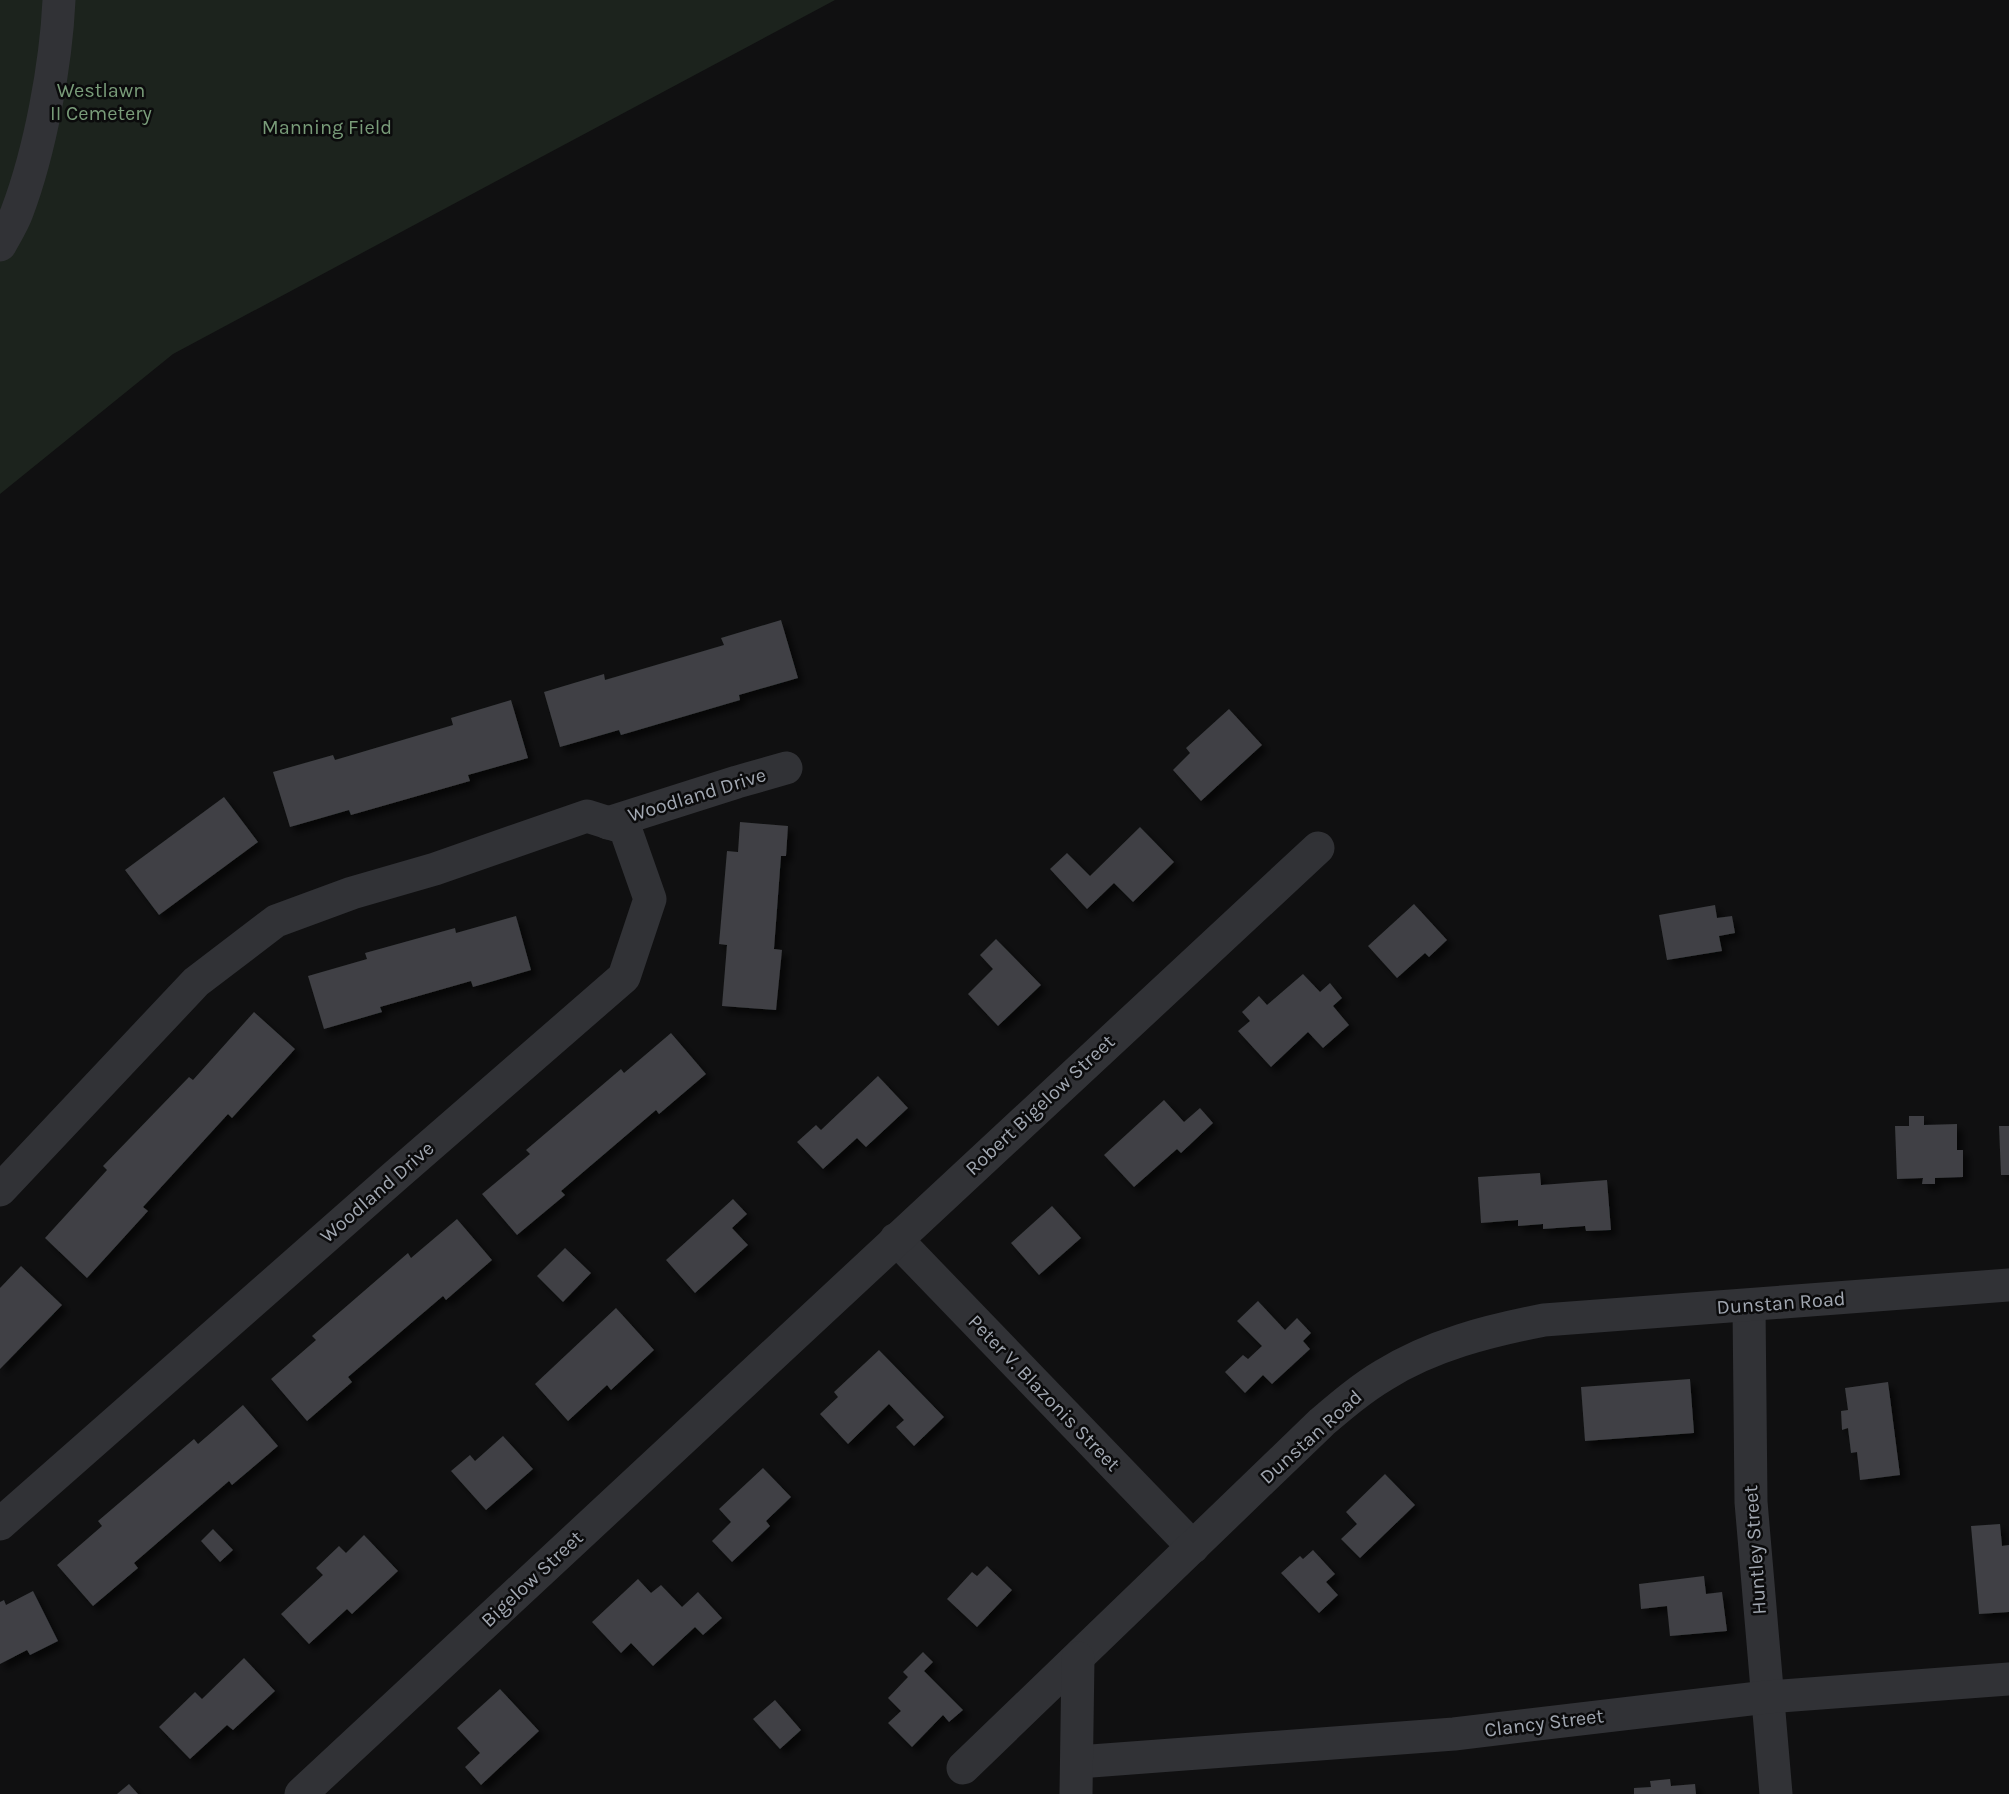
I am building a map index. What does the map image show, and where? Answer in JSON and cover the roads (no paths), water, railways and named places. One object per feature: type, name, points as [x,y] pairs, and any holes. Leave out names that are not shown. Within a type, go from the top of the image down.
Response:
[{"type":"street","points":[[0,245],[17,214],[33,158],[49,86],[59,0]]},
{"type":"street","name":"Woodland Drive","points":[[608,823],[786,768]]},
{"type":"street","name":"Woodland Drive","points":[[0,1190],[196,982],[276,921],[352,893],[435,869],[587,816],[625,828],[650,899],[624,977],[0,1524]]},
{"type":"street","name":"Robert Bigelow Street","points":[[764,1365],[896,1239],[1318,848]]},
{"type":"street","name":"Peter V. Blazonis Street","points":[[896,1239],[1193,1547]]},
{"type":"street","name":"Dunstan Road","points":[[963,1768],[1322,1422],[1384,1374],[1455,1342],[1496,1330],[1544,1320],[2009,1286]]},
{"type":"street","name":"Huntley Street","points":[[1749,1306],[1751,1502],[1776,1794]]},
{"type":"street","name":"Bigelow Street","points":[[301,1794],[764,1365]]},
{"type":"street","points":[[1076,1794],[1078,1658]]},
{"type":"street","name":"Clancy Street","points":[[1078,1762],[1454,1734],[1767,1697],[2009,1679]]},
{"type":"park label","name":"Westlawn II Cemetery","points":[[101,102]]},
{"type":"park label","name":"Manning Field","points":[[327,127]]}]
